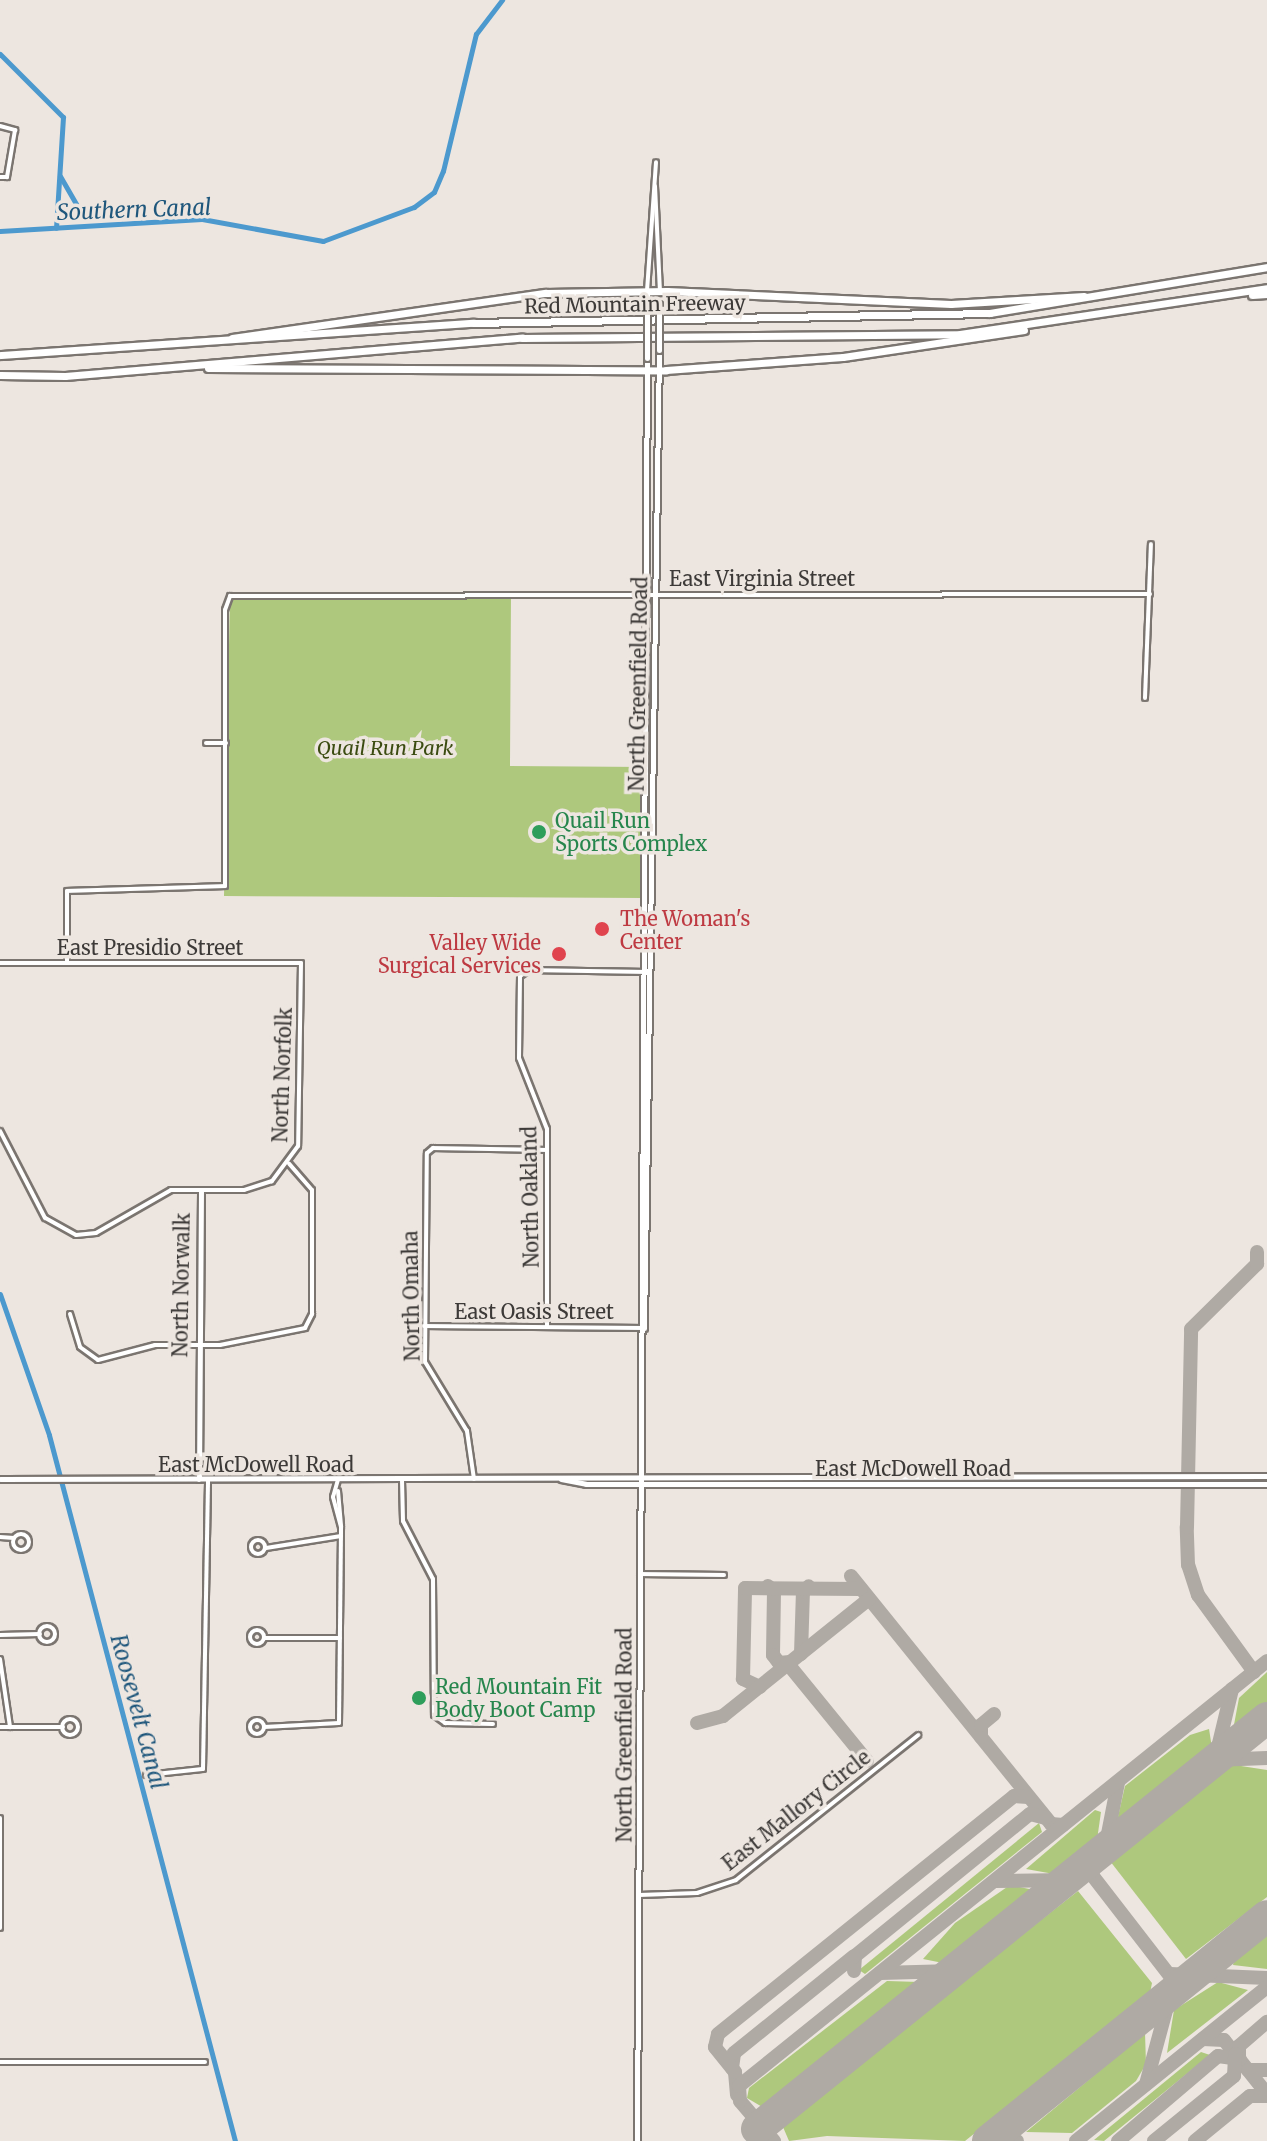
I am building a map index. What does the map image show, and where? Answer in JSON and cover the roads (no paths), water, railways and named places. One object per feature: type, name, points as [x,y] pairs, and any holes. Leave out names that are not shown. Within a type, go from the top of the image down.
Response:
[{"type":"highway","name":"Red Mountain Freeway","points":[[0,355],[207,344],[530,320],[990,313],[1267,267]]},
{"type":"highway","points":[[207,344],[496,297],[660,291],[951,304],[1102,296]]},
{"type":"highway","name":"Red Mountain Freeway","points":[[0,375],[118,371],[508,339],[909,336],[1034,326],[1267,291]]},
{"type":"highway","points":[[118,371],[279,365],[660,370],[843,357],[1034,326]]},
{"type":"main road","name":"North Greenfield Road","points":[[643,1328],[641,1108],[647,291]]},
{"type":"main road","name":"North Greenfield Road","points":[[637,2141],[641,1476],[660,291]]},
{"type":"main road","points":[[641,1108],[648,1154]]},
{"type":"main road","points":[[863,1484],[864,1476]]},
{"type":"main road","name":"East McDowell Road","points":[[0,1479],[1267,1476]]},
{"type":"main road","name":"East McDowell Road","points":[[561,1478],[641,1484],[1267,1484]]},
{"type":"street","points":[[0,126],[15,130],[7,177],[0,177]]},
{"type":"street","name":"North Greenfield Road","points":[[647,291],[656,162]]},
{"type":"street","name":"North Greenfield Road","points":[[655,184],[660,199],[660,291]]},
{"type":"street","points":[[1145,698],[1151,544]]},
{"type":"street","name":"East Virginia Street","points":[[226,743],[230,596],[1150,594]]},
{"type":"street","points":[[67,963],[67,891],[225,886],[226,743],[206,743]]},
{"type":"street","name":"East Presidio Street","points":[[0,963],[301,963]]},
{"type":"street","name":"North Norfolk","points":[[201,1346],[302,1330],[311,1320],[312,1190],[289,1164],[299,1136],[301,963]]},
{"type":"street","name":"North Oakland","points":[[547,1327],[547,1150],[544,1115],[517,1047],[520,976],[529,970],[643,972]]},
{"type":"street","points":[[643,972],[651,972]]},
{"type":"street","points":[[0,1131],[45,1218],[65,1232],[96,1233],[163,1193],[254,1189],[289,1164]]},
{"type":"street","name":"North Omaha","points":[[474,1480],[467,1431],[427,1367],[424,1326],[430,1149],[547,1150]]},
{"type":"street","name":"North Norwalk","points":[[199,1480],[206,1259],[202,1190]]},
{"type":"street","name":"North Norwalk","points":[[199,1480],[201,1346],[197,1259],[202,1190]]},
{"type":"street","points":[[197,1259],[206,1259]]},
{"type":"street","points":[[70,1314],[80,1347],[98,1360],[155,1345],[201,1346]]},
{"type":"street","name":"East Oasis Street","points":[[424,1326],[643,1328]]},
{"type":"street","points":[[146,1775],[203,1769],[208,1480]]},
{"type":"street","points":[[264,1727],[335,1728],[340,1638],[341,1527],[338,1480]]},
{"type":"street","points":[[402,1480],[406,1532],[433,1579],[437,1721],[493,1724]]},
{"type":"street","points":[[338,1491],[334,1510],[341,1527]]},
{"type":"street","points":[[266,1548],[341,1536]]},
{"type":"street","points":[[0,1537],[14,1538]]},
{"type":"street","points":[[640,1574],[724,1575]]},
{"type":"street","points":[[0,1635],[40,1634]]},
{"type":"street","points":[[265,1638],[340,1638]]},
{"type":"street","points":[[0,1659],[10,1727]]},
{"type":"street","points":[[0,1727],[63,1727]]},
{"type":"street","name":"East Mallory Circle","points":[[639,1895],[697,1893],[736,1880],[918,1735]]},
{"type":"street","points":[[0,1928],[1,1818]]},
{"type":"street","points":[[0,2062],[205,2062]]},
{"type":"waterway","name":"Southern Canal","points":[[0,231],[202,219],[323,241],[414,207],[434,192],[443,171],[476,34],[502,0]]},
{"type":"waterway","points":[[0,54],[63,117],[56,228]]},
{"type":"waterway","points":[[60,176],[78,207]]},
{"type":"waterway","name":"Roosevelt Canal","points":[[0,1294],[49,1435],[235,2141]]},
{"type":"place","name":"Quail Run Sports Complex","points":[[539,832]]},
{"type":"place","name":"The Woman's Center","points":[[602,929]]},
{"type":"place","name":"Valley Wide Surgical Services","points":[[559,954]]},
{"type":"place","name":"Red Mountain Fit Body Boot Camp","points":[[419,1698]]},
{"type":"park label","name":"Quail Run Park","points":[[385,747]]}]
